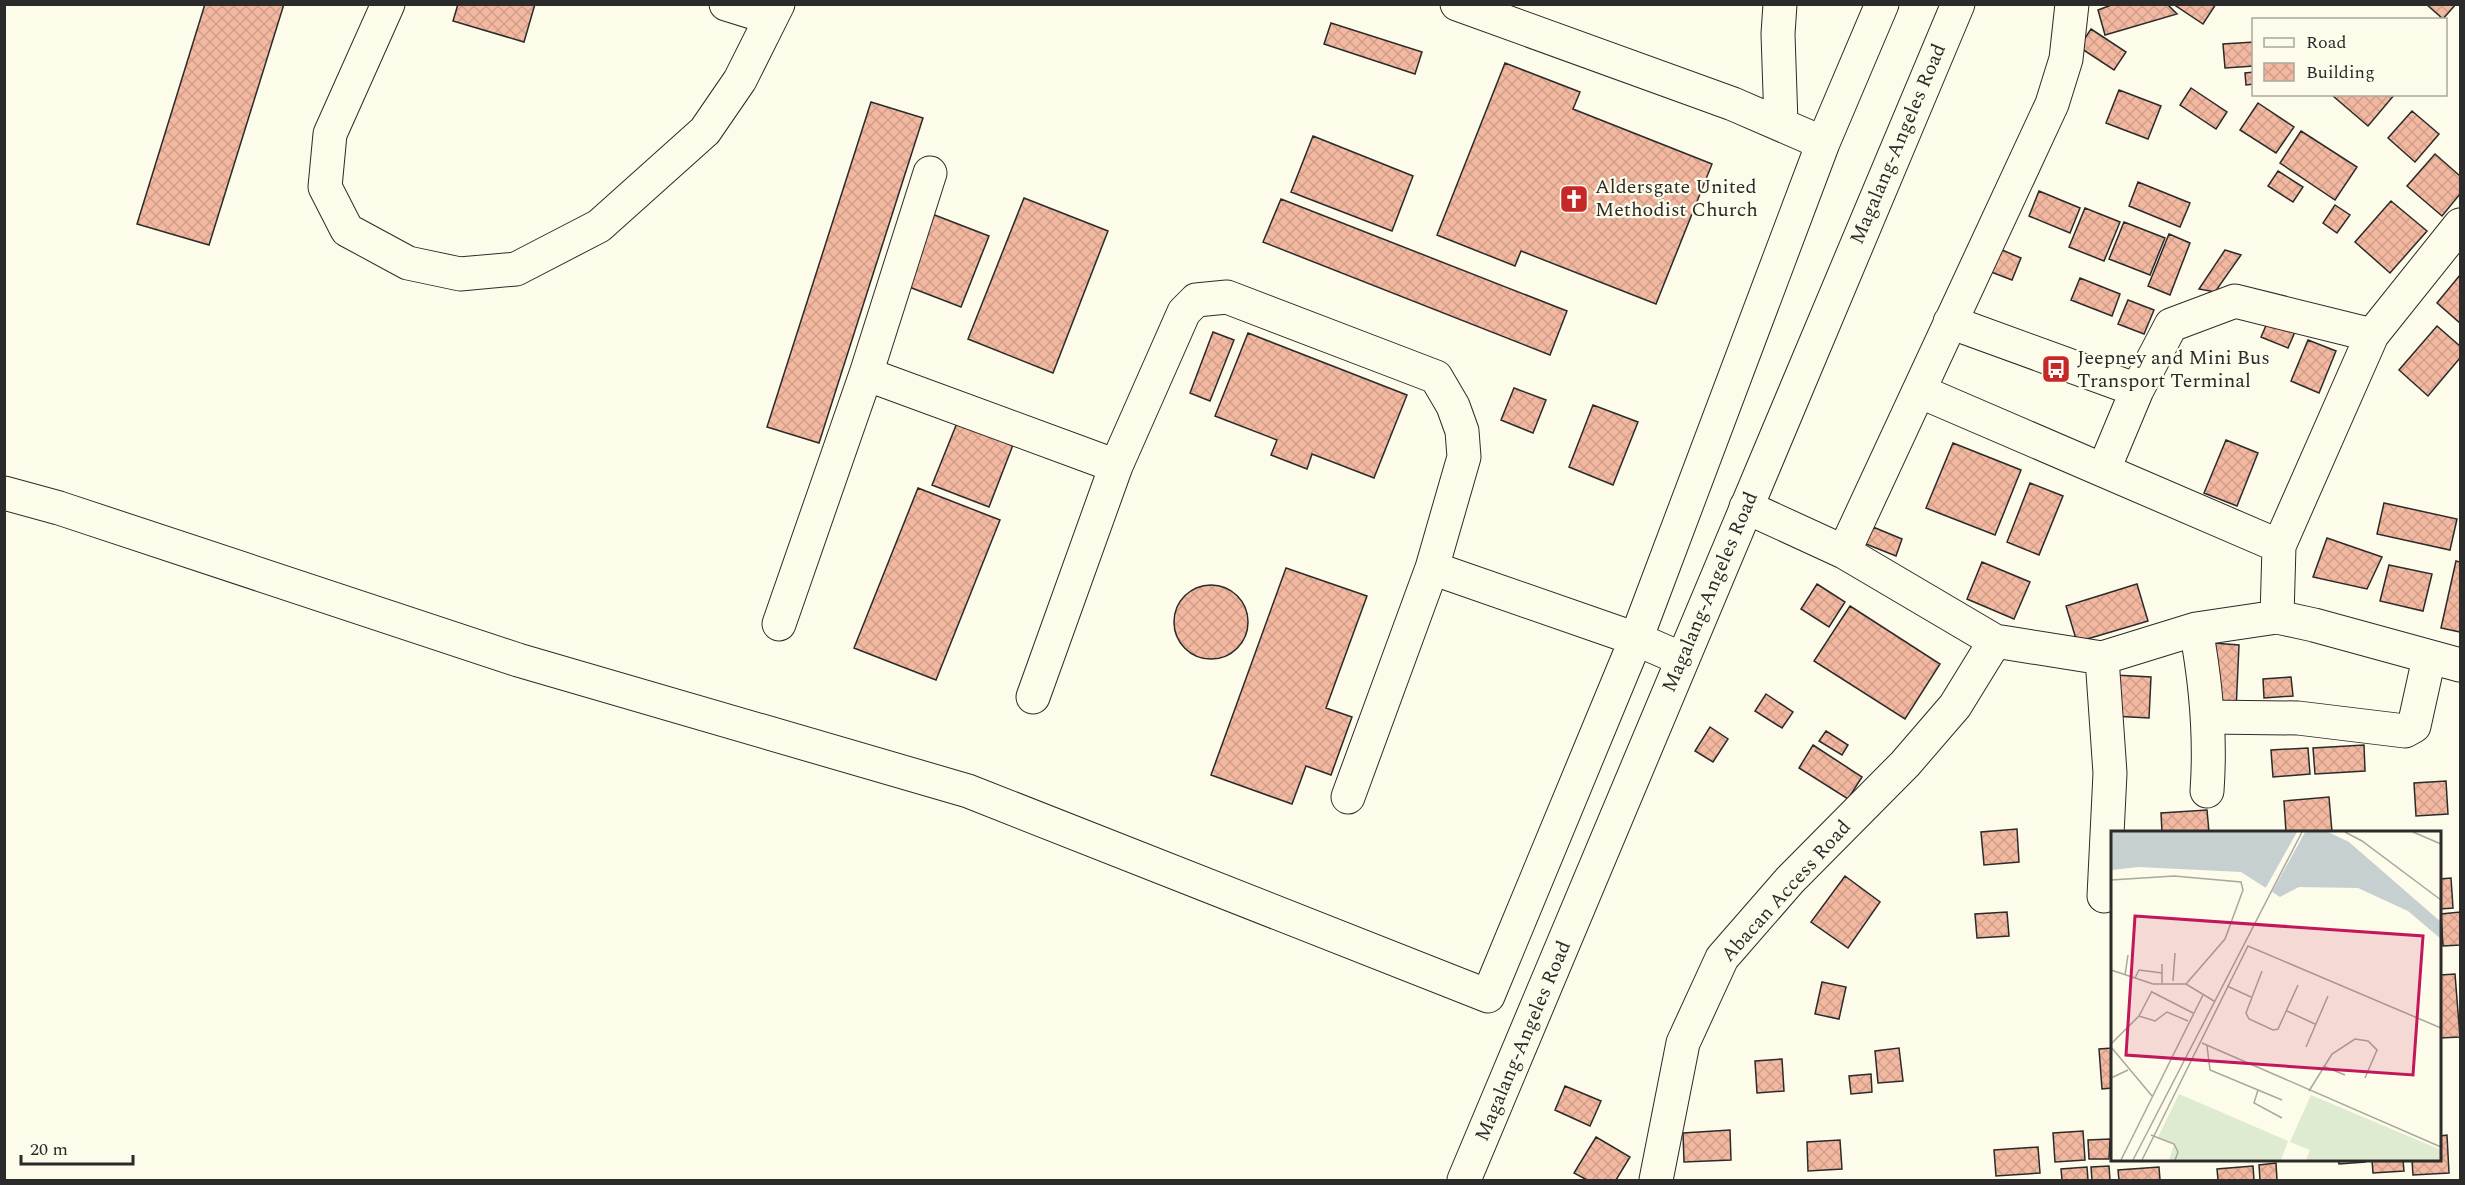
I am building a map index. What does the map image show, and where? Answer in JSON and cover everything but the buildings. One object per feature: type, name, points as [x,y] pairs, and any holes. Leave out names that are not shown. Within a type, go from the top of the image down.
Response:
[{"type":"street","points":[[388,4],[330,134],[325,187],[347,230],[408,263],[460,274],[516,269],[599,226],[705,131],[740,80],[775,11],[726,4]]},
{"type":"street","points":[[1457,4],[1781,123],[1823,143]]},
{"type":"street","points":[[1780,4],[1778,34],[1781,123]]},
{"type":"street","points":[[4,493],[70,512],[518,660],[968,791],[1488,996],[1636,639],[1823,143],[1882,4]]},
{"type":"street","name":"Magalang-Angeles Road","points":[[1464,1180],[1958,4]]},
{"type":"street","points":[[1844,552],[2061,82],[2072,4]]},
{"type":"street","points":[[779,624],[866,374],[930,173]]},
{"type":"street","points":[[2277,617],[2278,546],[2372,335],[2460,225]]},
{"type":"street","points":[[1033,697],[1116,466],[1185,312],[1196,300],[1227,297],[1436,377],[1453,406],[1462,431],[1464,457],[1432,568],[1348,797]]},
{"type":"street","points":[[2104,469],[2137,390],[2171,325],[2235,301],[2372,335]]},
{"type":"street","points":[[1950,322],[2137,390]]},
{"type":"street","points":[[866,374],[1116,466]]},
{"type":"street","points":[[1919,391],[2278,546]]},
{"type":"street","points":[[1746,507],[1844,552],[1995,641],[2102,658],[2196,629],[2277,617],[2460,665]]},
{"type":"street","points":[[1432,568],[1636,639],[1682,659]]},
{"type":"street","points":[[2196,629],[2208,717],[2210,753],[2207,791]]},
{"type":"street","name":"Abacan Access Road","points":[[1656,1180],[1683,1044],[1722,958],[1790,880],[1927,739],[1955,706],[1995,641]]},
{"type":"street","points":[[2102,658],[2110,773],[2104,896]]},
{"type":"street","points":[[2208,717],[2298,718],[2405,731],[2414,726],[2429,658]]},
{"type":"place","name":"Aldersgate United Methodist Church","points":[[1574,199]]},
{"type":"place","name":"Jeepney and Mini Bus Transport Terminal","points":[[2056,369]]}]
